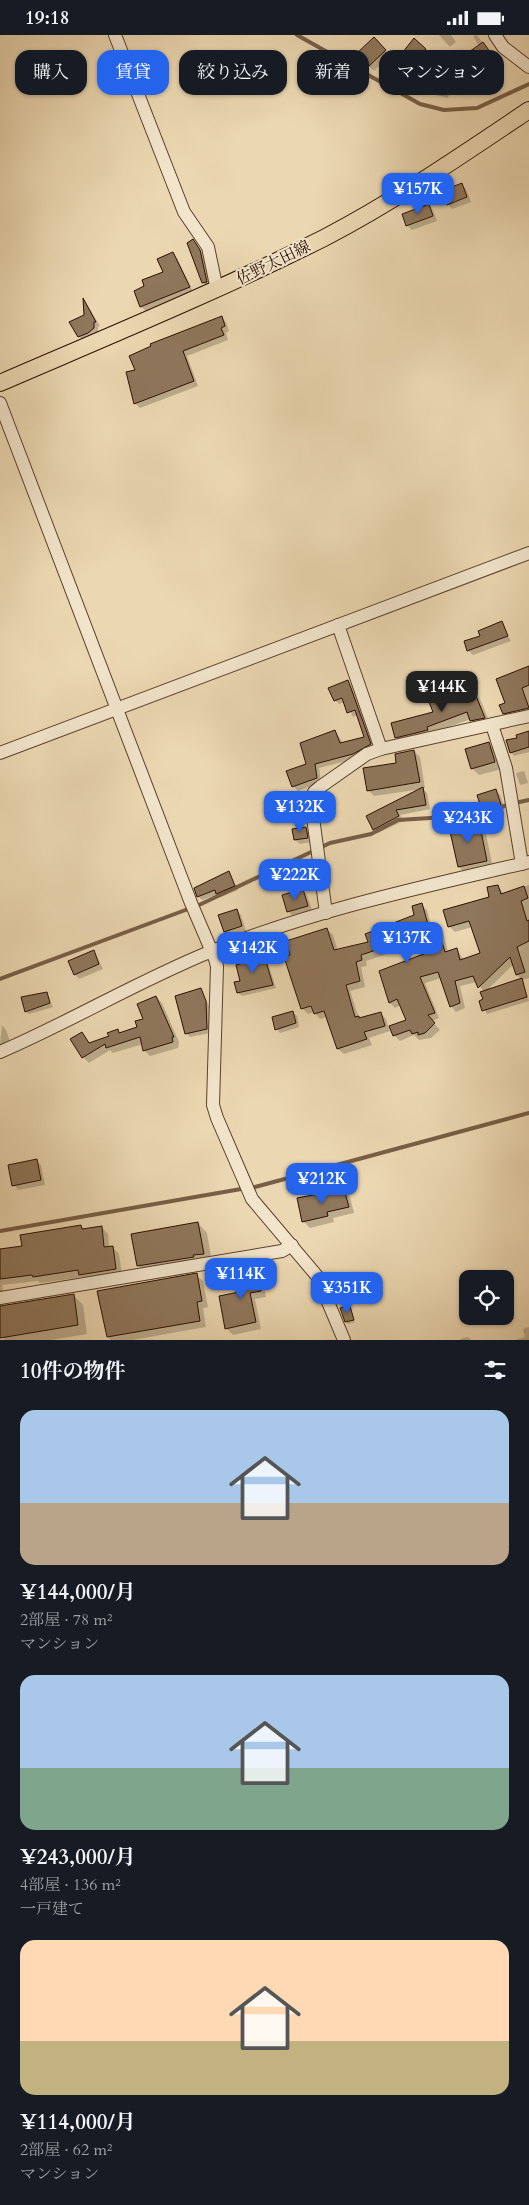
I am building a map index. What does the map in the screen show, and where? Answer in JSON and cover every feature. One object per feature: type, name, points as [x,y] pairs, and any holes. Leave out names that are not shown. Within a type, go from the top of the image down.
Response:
[{"type":"main road","name":"佐野太田線","points":[[0,383],[217,290],[325,237],[391,200],[529,110]]},
{"type":"street","points":[[115,35],[184,212],[208,247],[217,290]]},
{"type":"street","points":[[495,35],[503,47],[529,67]]},
{"type":"street","points":[[0,403],[216,966],[213,1105],[250,1193],[264,1217],[292,1245],[317,1276],[344,1340]]},
{"type":"street","points":[[0,753],[529,553]]},
{"type":"street","points":[[338,625],[381,749]]},
{"type":"street","points":[[326,913],[311,803],[314,792],[352,764],[381,749],[529,716]]},
{"type":"street","points":[[0,1052],[210,952],[264,932],[423,886],[525,863],[506,768],[492,725]]},
{"type":"street","points":[[0,1298],[282,1251],[292,1245]]},
{"type":"building","points":[[374,37],[386,50],[379,50],[379,57],[369,66],[369,50],[360,50]]},
{"type":"building","points":[[414,38],[426,49],[425,50],[405,50]]},
{"type":"building","points":[[483,42],[489,50],[472,50]]},
{"type":"building","points":[[462,183],[467,197],[447,205],[442,191]]},
{"type":"building","points":[[429,204],[433,216],[406,226],[402,214]]},
{"type":"building","points":[[193,239],[200,250],[207,282],[202,283],[187,243]]},
{"type":"building","points":[[173,252],[190,287],[140,307],[134,291],[144,286],[142,280],[163,272],[157,259]]},
{"type":"building","points":[[83,298],[96,322],[94,322],[94,328],[88,333],[78,337],[69,322],[84,315]]},
{"type":"building","points":[[222,316],[225,326],[221,328],[224,335],[183,351],[194,381],[134,404],[126,372],[135,370],[129,356],[151,346],[150,344]]},
{"type":"building","points":[[502,621],[508,636],[467,651],[464,641],[480,636],[478,631]]},
{"type":"building","points":[[529,666],[529,685],[522,688],[529,708],[503,714],[499,705],[505,703],[496,679]]},
{"type":"building","points":[[348,680],[371,744],[353,754],[315,764],[317,778],[292,787],[286,771],[306,764],[300,743],[335,730],[340,743],[364,737],[355,710],[347,713],[342,698],[334,701],[328,688]]},
{"type":"building","points":[[472,686],[485,718],[470,721],[467,712],[427,727],[428,730],[395,738],[391,723],[433,712],[429,702]]},
{"type":"building","points":[[529,731],[529,747],[510,753],[506,740],[517,738],[516,735]]},
{"type":"building","points":[[489,742],[495,762],[471,769],[465,749]]},
{"type":"building","points":[[414,750],[420,782],[367,791],[363,768],[396,763],[395,754]]},
{"type":"building","points":[[423,787],[426,805],[396,810],[399,816],[373,830],[366,816]]},
{"type":"building","points":[[496,789],[501,805],[482,811],[477,795]]},
{"type":"building","points":[[479,821],[487,861],[458,867],[449,827]]},
{"type":"building","points":[[306,827],[308,838],[294,840],[292,829]]},
{"type":"building","points":[[229,871],[235,886],[216,894],[215,890],[197,897],[194,888]]},
{"type":"building","points":[[498,885],[501,894],[524,886],[528,898],[521,901],[527,921],[529,920],[529,941],[517,947],[525,972],[516,975],[510,957],[478,988],[473,976],[455,981],[460,1003],[450,1007],[438,972],[420,977],[435,1013],[428,1015],[435,1023],[425,1033],[418,1035],[418,1032],[412,1034],[410,1030],[393,1036],[389,1026],[406,1020],[397,999],[389,1003],[379,971],[426,953],[421,935],[361,955],[362,960],[356,962],[360,981],[346,985],[355,1017],[359,1016],[359,1018],[381,1012],[385,1026],[364,1032],[367,1039],[337,1049],[324,1011],[314,1014],[311,1006],[301,1009],[284,957],[290,955],[286,941],[327,928],[334,950],[368,942],[365,934],[414,915],[412,906],[422,903],[429,928],[437,925],[445,952],[457,948],[460,960],[480,953],[469,921],[448,927],[443,910],[489,897],[487,887]]},
{"type":"building","points":[[303,889],[308,906],[287,912],[282,895]]},
{"type":"building","points":[[237,909],[242,926],[224,932],[218,915]]},
{"type":"building","points":[[94,950],[99,964],[74,975],[68,961]]},
{"type":"building","points":[[263,952],[273,985],[237,993],[234,982],[240,981],[236,965],[253,960],[251,955]]},
{"type":"building","points":[[522,978],[527,997],[482,1011],[479,1001],[483,999],[480,992]]},
{"type":"building","points":[[201,988],[206,1001],[207,1029],[185,1034],[175,996]]},
{"type":"building","points":[[47,992],[50,1003],[25,1012],[21,997]]},
{"type":"building","points":[[156,996],[174,1037],[172,1037],[173,1042],[143,1051],[140,1037],[106,1048],[105,1044],[82,1058],[70,1039],[82,1032],[89,1043],[109,1036],[107,1033],[118,1029],[119,1033],[137,1027],[135,1021],[143,1019],[137,1004]]},
{"type":"building","points":[[293,1011],[296,1023],[275,1030],[272,1017]]},
{"type":"building","points":[[37,1159],[41,1180],[12,1186],[8,1165]]},
{"type":"building","points":[[344,1189],[349,1207],[327,1212],[328,1216],[302,1222],[297,1198]]},
{"type":"building","points":[[198,1222],[204,1254],[137,1266],[131,1234]]},
{"type":"building","points":[[81,1225],[82,1229],[102,1226],[104,1247],[113,1246],[116,1269],[79,1275],[78,1270],[33,1277],[32,1275],[0,1279],[0,1249],[22,1246],[20,1235]]},
{"type":"building","points":[[256,1264],[261,1291],[250,1293],[256,1322],[225,1329],[219,1296],[244,1291],[239,1268]]},
{"type":"building","points":[[197,1273],[202,1301],[197,1302],[200,1321],[107,1337],[97,1291]]},
{"type":"building","points":[[74,1294],[78,1325],[0,1338],[0,1306]]},
{"type":"building","points":[[350,1306],[354,1320],[345,1322],[340,1308]]},
{"type":"waterway","points":[[297,35],[420,104],[444,110],[477,108],[529,84]]},
{"type":"waterway","points":[[0,979],[199,905],[330,843],[371,834],[398,820],[479,815],[510,804],[529,800]]},
{"type":"waterway","points":[[255,1187],[529,1113]]},
{"type":"waterway","points":[[0,1231],[241,1189]]}]
